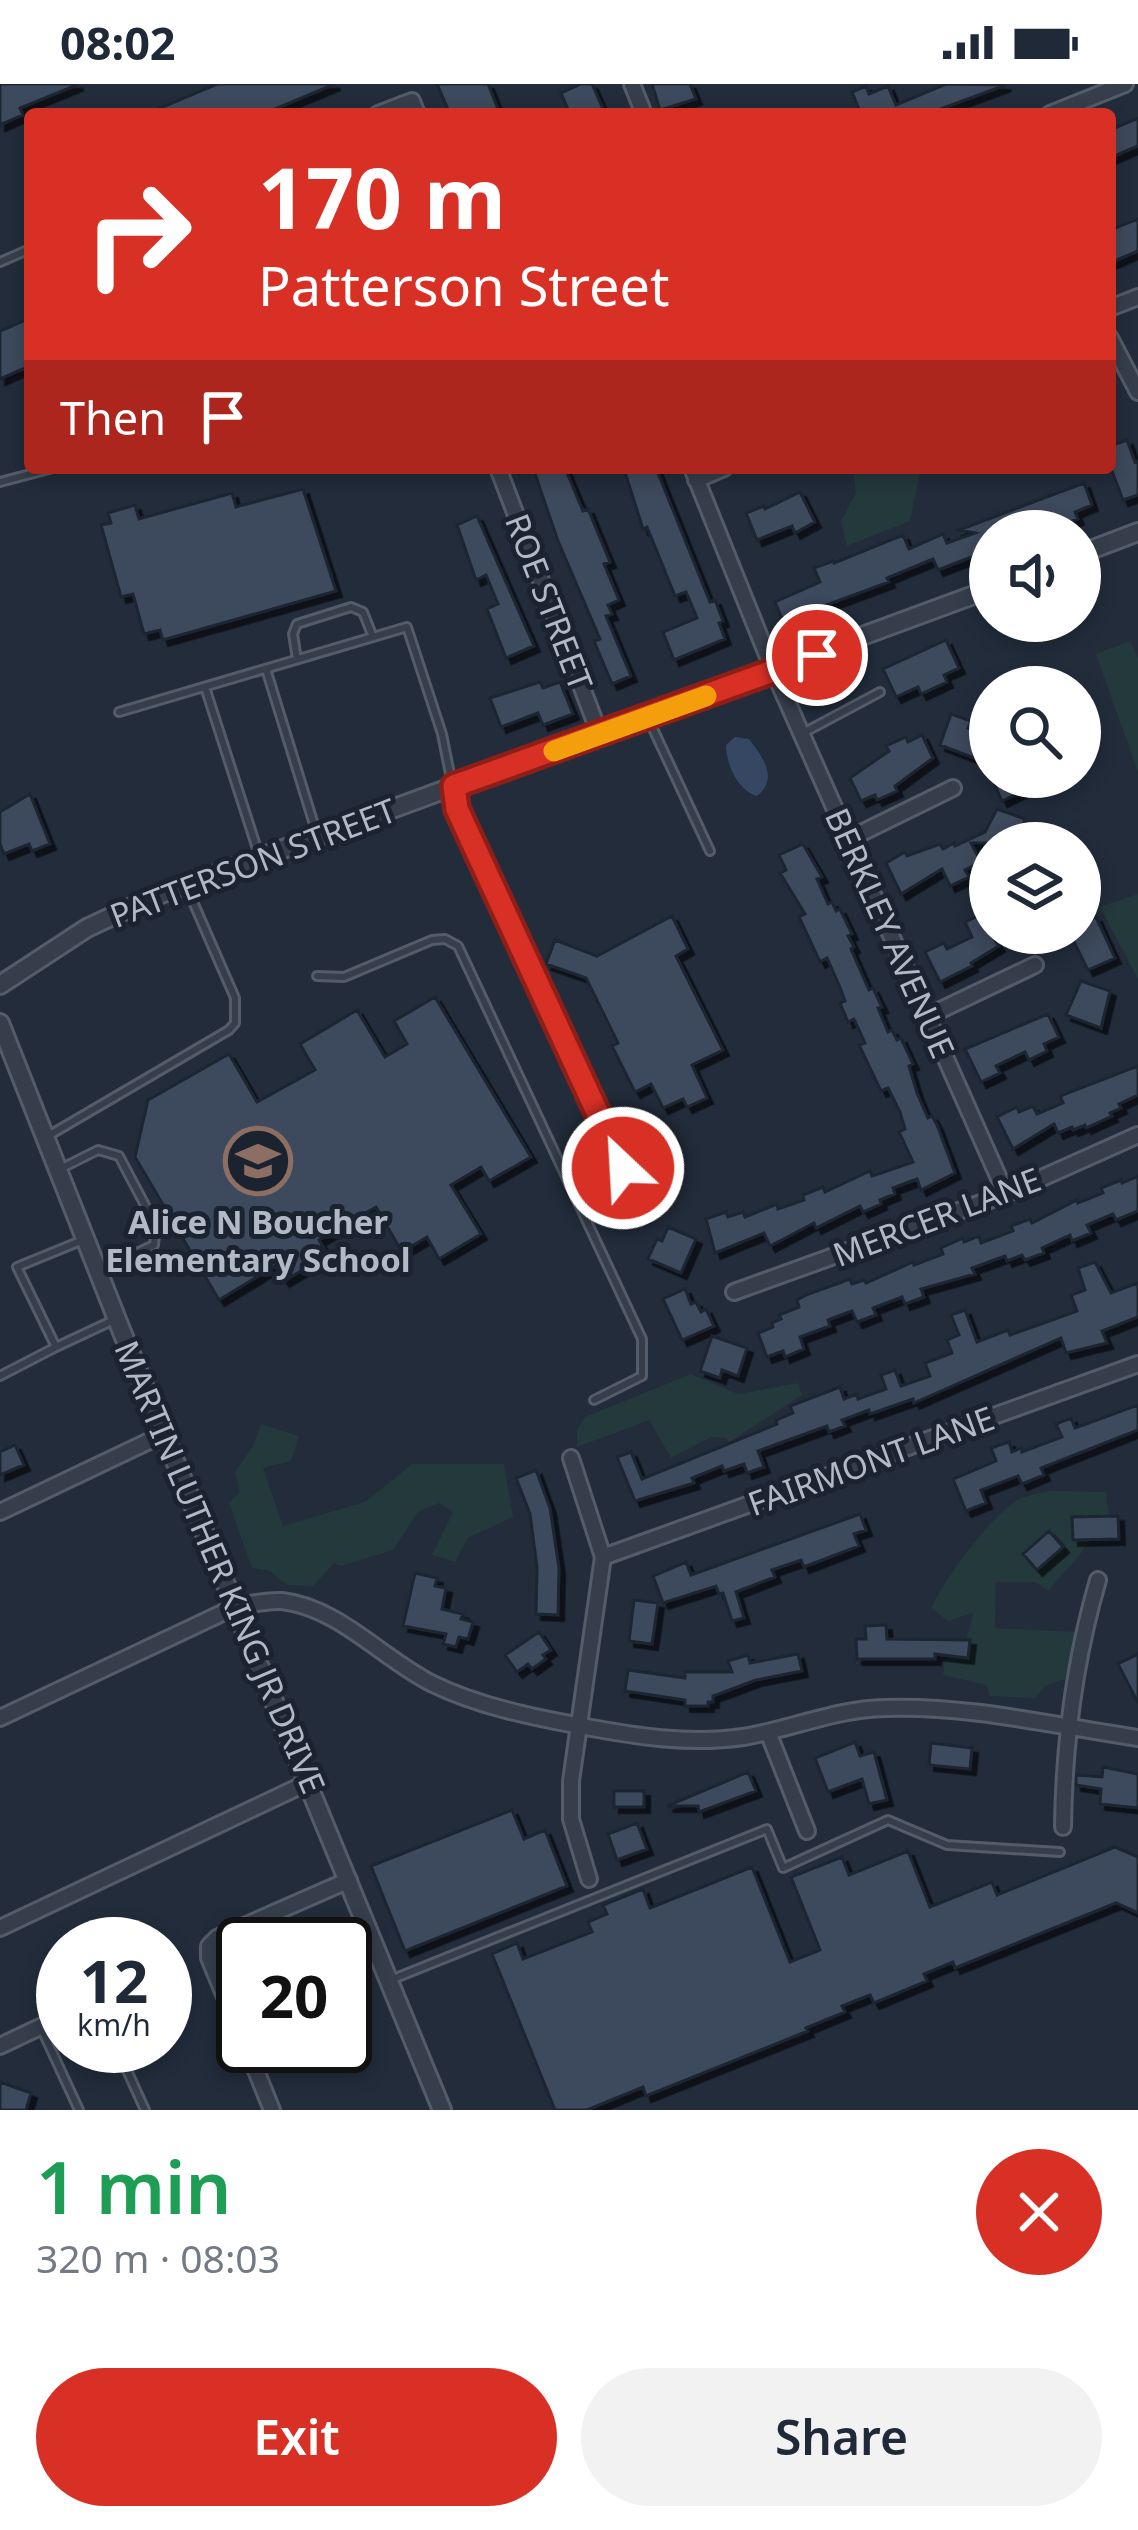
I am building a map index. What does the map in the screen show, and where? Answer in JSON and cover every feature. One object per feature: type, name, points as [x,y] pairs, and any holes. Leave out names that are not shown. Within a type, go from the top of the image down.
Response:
[{"type":"street","points":[[1065,108],[1125,84]]},
{"type":"street","points":[[1116,350],[1138,392]]},
{"type":"street","name":"ROE STREET","points":[[500,474],[600,735]]},
{"type":"street","name":"BERKLEY AVENUE","points":[[694,474],[774,672],[1006,1194]]},
{"type":"street","points":[[1101,546],[1138,532]]},
{"type":"street","name":"PATTERSON STREET","points":[[0,985],[87,928],[186,884],[969,597]]},
{"type":"street","points":[[848,839],[953,788]]},
{"type":"street","points":[[928,1016],[1035,965]]},
{"type":"street","name":"MARTIN LUTHER KING JR DRIVE","points":[[0,1023],[442,2110]]},
{"type":"street","name":"MERCER LANE","points":[[734,1292],[1006,1194],[1138,1135]]},
{"type":"street","name":"FAIRMONT LANE","points":[[603,1557],[1138,1364]]},
{"type":"street","points":[[0,1512],[164,1434]]},
{"type":"street","points":[[571,1458],[603,1557],[571,1781],[571,1819],[589,1879]]},
{"type":"street","points":[[1063,1827],[1083,1642],[1098,1580]]},
{"type":"street","points":[[0,1718],[237,1606],[274,1601],[306,1607],[450,1692],[579,1726],[668,1740],[710,1741],[768,1732],[808,1718],[887,1708],[983,1714],[1138,1738]]},
{"type":"street","points":[[768,1732],[807,1831]]},
{"type":"street","points":[[0,1928],[309,1781]]},
{"type":"street","points":[[267,1917],[349,1880]]},
{"type":"street","points":[[216,1940],[209,1958],[216,1975]]},
{"type":"street","points":[[0,2046],[36,2029]]},
{"type":"street","points":[[257,2073],[272,2110]]},
{"type":"lane","points":[[0,482],[36,474]]},
{"type":"lane","points":[[298,659],[293,634],[297,624],[351,607],[363,612],[373,637]]},
{"type":"lane","points":[[118,712],[407,627],[442,734],[457,809],[623,1168]]},
{"type":"lane","points":[[266,669],[318,837]]},
{"type":"lane","points":[[205,687],[260,857]]},
{"type":"lane","points":[[802,734],[880,692]]},
{"type":"lane","points":[[648,718],[710,851]]},
{"type":"lane","points":[[46,1137],[236,1023],[235,998],[186,884]]},
{"type":"lane","points":[[317,976],[344,977],[432,940],[445,939],[458,946],[642,1339],[642,1376],[594,1400]]},
{"type":"lane","points":[[60,1168],[98,1150],[119,1156],[157,1226],[154,1245],[98,1270]]},
{"type":"lane","points":[[56,1347],[17,1268],[86,1238]]},
{"type":"lane","points":[[0,1376],[117,1318]]},
{"type":"lane","points":[[390,1981],[766,1828],[783,1868],[888,1820],[947,1845],[1060,1852]]},
{"type":"lane","points":[[62,2073],[79,2110]]},
{"type":"lane","points":[[128,2073],[145,2110]]},
{"type":"green space","points":[[854,474],[920,474],[910,521],[847,546],[841,521],[856,493]]},
{"type":"green space","points":[[1130,641],[1138,657],[1138,772],[1101,666],[1096,654]]},
{"type":"green space","points":[[1138,894],[1138,979],[1101,909]]},
{"type":"green space","points":[[691,1374],[738,1394],[798,1383],[802,1395],[734,1439],[737,1449],[733,1451],[726,1438],[711,1437],[671,1458],[649,1420],[577,1447],[577,1430],[585,1417]]},
{"type":"green space","points":[[261,1424],[299,1436],[291,1461],[263,1468],[283,1526],[365,1502],[412,1464],[504,1464],[513,1517],[468,1538],[455,1562],[432,1555],[453,1512],[439,1503],[418,1512],[393,1550],[341,1566],[334,1563],[313,1586],[287,1585],[270,1571],[252,1568],[229,1503],[240,1492],[235,1472]]},
{"type":"green space","points":[[1050,1491],[1106,1492],[1109,1516],[1072,1517],[1073,1540],[1088,1540],[1049,1591],[1035,1582],[996,1582],[995,1628],[1077,1632],[1065,1679],[1045,1686],[1035,1698],[990,1696],[986,1685],[943,1675],[945,1660],[963,1653],[973,1613],[948,1621],[931,1608],[958,1564],[998,1516],[1022,1498]]},
{"type":"water","points":[[735,737],[749,739],[766,768],[767,782],[757,796],[739,783],[728,760],[726,745]]},
{"type":"building","points":[[0,84],[77,85],[20,108],[23,115],[0,125]]},
{"type":"building","points":[[217,84],[335,84],[277,108],[160,108]]},
{"type":"building","points":[[437,84],[488,84],[498,108],[447,108]]},
{"type":"building","points":[[592,84],[603,108],[567,108],[561,93]]},
{"type":"building","points":[[652,84],[690,84],[696,99],[659,108]]},
{"type":"building","points":[[946,84],[1006,85],[943,108],[859,108],[852,92],[866,86],[869,94],[888,86],[896,105]]},
{"type":"building","points":[[1138,118],[1138,146],[1116,155],[1116,127]]},
{"type":"building","points":[[1138,219],[1138,251],[1116,260],[1116,228]]},
{"type":"building","points":[[24,321],[24,369],[0,379],[0,331]]},
{"type":"building","points":[[1127,440],[1138,461],[1138,495],[1123,500],[1113,474],[1116,444]]},
{"type":"building","points":[[535,474],[568,474],[583,511],[588,509],[610,562],[604,564],[619,600],[608,605],[612,614],[606,616],[631,676],[612,684],[594,641],[600,639]]},
{"type":"building","points":[[626,474],[658,474],[710,602],[715,600],[725,639],[674,660],[663,632],[697,618],[686,592],[675,596],[647,527],[643,529]]},
{"type":"building","points":[[1084,483],[1092,505],[1080,510],[1012,510]]},
{"type":"building","points":[[303,489],[336,591],[163,640],[160,630],[144,634],[133,594],[121,597],[101,525],[111,523],[108,513],[135,505],[139,519],[232,493],[236,507]]},
{"type":"building","points":[[800,492],[815,522],[795,533],[792,526],[757,540],[746,513]]},
{"type":"building","points":[[477,516],[534,646],[506,658],[487,609],[498,604],[486,575],[476,580],[457,525]]},
{"type":"building","points":[[943,534],[947,543],[969,535],[969,558],[938,570],[933,559],[887,578],[889,582],[783,621],[775,602],[820,582],[814,568],[903,535],[909,549]]},
{"type":"building","points":[[946,640],[959,668],[944,675],[947,682],[921,694],[918,687],[896,697],[883,669]]},
{"type":"building","points":[[540,682],[543,688],[560,682],[573,714],[543,725],[538,713],[501,727],[490,698]]},
{"type":"building","points":[[951,714],[969,720],[969,756],[940,745]]},
{"type":"building","points":[[922,735],[933,758],[895,786],[897,791],[861,801],[850,778],[889,751],[886,746]]},
{"type":"building","points":[[30,794],[50,844],[32,851],[29,844],[4,854],[0,812]]},
{"type":"building","points":[[997,809],[1025,819],[1024,822],[990,822]]},
{"type":"building","points":[[969,839],[969,868],[965,870],[969,877],[950,886],[942,869],[901,894],[886,863],[905,852],[907,856],[940,844],[943,849]]},
{"type":"building","points":[[803,844],[822,877],[817,879],[828,904],[840,909],[852,934],[848,936],[851,949],[882,1007],[878,1008],[888,1032],[901,1038],[913,1064],[909,1066],[917,1093],[928,1118],[932,1116],[937,1125],[955,1173],[921,1190],[917,1179],[893,1188],[895,1194],[880,1200],[881,1204],[863,1212],[860,1206],[816,1228],[814,1223],[770,1246],[764,1233],[715,1253],[706,1219],[726,1212],[728,1217],[743,1212],[745,1217],[777,1204],[778,1209],[823,1187],[825,1192],[870,1171],[872,1176],[913,1162],[899,1132],[905,1129],[900,1112],[888,1088],[881,1091],[859,1045],[865,1043],[854,1019],[848,1022],[840,1003],[845,1001],[827,958],[820,962],[799,917],[805,914],[780,873],[786,870],[779,855]]},
{"type":"building","points":[[672,916],[688,949],[676,956],[723,1050],[692,1065],[707,1098],[687,1107],[683,1099],[663,1108],[651,1084],[635,1092],[612,1046],[618,1043],[586,978],[546,964],[555,940],[597,956]]},
{"type":"building","points":[[1101,928],[1115,958],[1088,970],[1080,954],[1101,954]]},
{"type":"building","points":[[969,938],[969,954],[986,954],[940,982],[925,952],[944,943],[947,949]]},
{"type":"building","points":[[1081,981],[1110,991],[1101,1028],[1066,1015]]},
{"type":"building","points":[[435,997],[531,1157],[489,1181],[481,1167],[451,1185],[481,1234],[439,1259],[427,1237],[402,1252],[376,1207],[319,1240],[328,1255],[284,1281],[275,1266],[219,1300],[135,1157],[148,1100],[229,1054],[257,1102],[315,1070],[300,1044],[357,1010],[385,1057],[407,1044],[394,1021]]},
{"type":"building","points":[[1048,1014],[1059,1037],[1044,1044],[1047,1051],[1029,1060],[1025,1052],[996,1066],[1000,1073],[981,1082],[965,1049]]},
{"type":"building","points":[[1138,1066],[1138,1095],[1119,1104],[1121,1108],[1112,1116],[1086,1128],[1058,1133],[1054,1124],[1013,1149],[997,1117],[1017,1107],[1019,1112],[1033,1106],[1037,1114],[1063,1103],[1060,1096]]},
{"type":"building","points":[[1138,1176],[1138,1211],[1116,1220],[1113,1214],[1087,1225],[1091,1233],[1072,1241],[1070,1235],[1025,1260],[1022,1255],[1007,1261],[1005,1256],[972,1268],[975,1274],[921,1289],[924,1297],[905,1304],[902,1297],[873,1308],[876,1315],[857,1322],[852,1311],[828,1320],[830,1326],[800,1337],[804,1349],[785,1357],[783,1351],[767,1357],[758,1333],[773,1327],[779,1315],[799,1307],[797,1300],[806,1295],[850,1279],[852,1284],[866,1283],[943,1254],[941,1248],[963,1238],[964,1242],[979,1236],[981,1243],[1013,1231],[1011,1226],[1030,1219],[1032,1223],[1077,1200],[1103,1193],[1101,1188]]},
{"type":"building","points":[[668,1227],[696,1239],[681,1273],[648,1259]]},
{"type":"building","points":[[1095,1262],[1111,1293],[1138,1283],[1138,1317],[1102,1331],[1107,1343],[1066,1353],[1061,1338],[914,1403],[913,1399],[870,1414],[869,1410],[842,1420],[845,1426],[829,1432],[827,1426],[758,1451],[764,1467],[747,1473],[744,1464],[724,1471],[722,1466],[692,1478],[694,1483],[635,1501],[617,1457],[631,1452],[642,1479],[777,1424],[776,1420],[793,1413],[790,1406],[840,1387],[844,1399],[857,1394],[858,1399],[886,1389],[881,1375],[895,1370],[901,1386],[930,1376],[925,1363],[952,1353],[947,1340],[959,1335],[951,1315],[965,1310],[977,1342],[1077,1311],[1071,1295],[1085,1290],[1078,1268]]},
{"type":"building","points":[[685,1289],[691,1304],[696,1302],[701,1312],[706,1309],[714,1326],[682,1340],[663,1299]]},
{"type":"building","points":[[712,1336],[747,1348],[738,1376],[722,1370],[720,1378],[700,1371]]},
{"type":"building","points":[[1138,1405],[1138,1430],[1041,1468],[1044,1475],[1022,1484],[1018,1476],[981,1490],[986,1503],[966,1511],[953,1479],[996,1461],[991,1448],[1009,1442],[1012,1452],[1021,1448],[1022,1452],[1062,1437],[1056,1424],[1071,1418],[1075,1428]]},
{"type":"building","points":[[15,1445],[24,1465],[0,1475],[0,1452]]},
{"type":"building","points":[[536,1470],[550,1508],[559,1568],[558,1615],[536,1614],[537,1567],[530,1514],[516,1478]]},
{"type":"building","points":[[860,1514],[866,1530],[854,1534],[859,1546],[804,1567],[801,1560],[772,1570],[775,1577],[736,1592],[744,1618],[732,1621],[716,1586],[663,1603],[653,1576],[686,1562],[691,1575]]},
{"type":"building","points":[[1118,1516],[1119,1539],[1073,1540],[1072,1517]]},
{"type":"building","points":[[1049,1531],[1063,1547],[1037,1570],[1023,1554]]},
{"type":"building","points":[[415,1573],[437,1578],[435,1586],[446,1588],[442,1609],[473,1622],[468,1639],[459,1637],[456,1647],[443,1644],[446,1634],[403,1626]]},
{"type":"building","points":[[634,1600],[658,1603],[652,1644],[629,1641]]},
{"type":"building","points":[[886,1625],[887,1639],[970,1640],[968,1658],[935,1654],[935,1659],[857,1659],[856,1639],[866,1639],[865,1626]]},
{"type":"building","points":[[539,1632],[551,1650],[532,1669],[528,1664],[517,1672],[505,1655]]},
{"type":"building","points":[[798,1654],[802,1671],[756,1680],[713,1696],[708,1706],[685,1706],[685,1700],[625,1691],[628,1670],[685,1678],[685,1672],[732,1672],[728,1661],[748,1655],[750,1663]]},
{"type":"building","points":[[1138,1654],[1138,1703],[1118,1664]]},
{"type":"building","points":[[855,1742],[860,1756],[874,1752],[887,1800],[869,1804],[862,1779],[828,1792],[815,1758]]},
{"type":"building","points":[[931,1743],[972,1748],[970,1769],[929,1765]]},
{"type":"building","points":[[1103,1767],[1138,1774],[1138,1808],[1100,1804],[1101,1789],[1076,1785],[1076,1775],[1102,1777]]},
{"type":"building","points":[[748,1772],[756,1791],[699,1812],[698,1806],[667,1806]]},
{"type":"building","points":[[614,1791],[644,1791],[644,1807],[614,1807]]},
{"type":"building","points":[[512,1810],[524,1839],[545,1830],[567,1886],[405,1951],[371,1866]]},
{"type":"building","points":[[637,1823],[647,1849],[617,1860],[608,1834]]},
{"type":"building","points":[[1115,1847],[1138,1857],[1138,1913],[1116,1903],[955,1968],[953,1962],[924,1974],[927,1981],[874,2003],[870,1995],[842,2006],[845,2012],[806,2028],[808,2031],[646,2096],[643,2087],[587,2110],[555,2110],[492,1954],[517,1943],[523,1959],[592,1932],[588,1922],[607,1914],[603,1905],[643,1889],[650,1908],[752,1867],[790,1962],[820,1950],[791,1877],[842,1857],[849,1875],[908,1851],[930,1907],[992,1882],[997,1895]]},
{"type":"building","points":[[0,2082],[31,2093],[26,2110],[0,2110]]},
{"type":"slow traffic","points":[[554,751],[706,696]]},
{"type":"place","name":"Alice N Boucher Elementary School","points":[[258,1161]]},
{"type":"route","points":[[623,1168],[457,809],[454,786],[817,655]]}]
